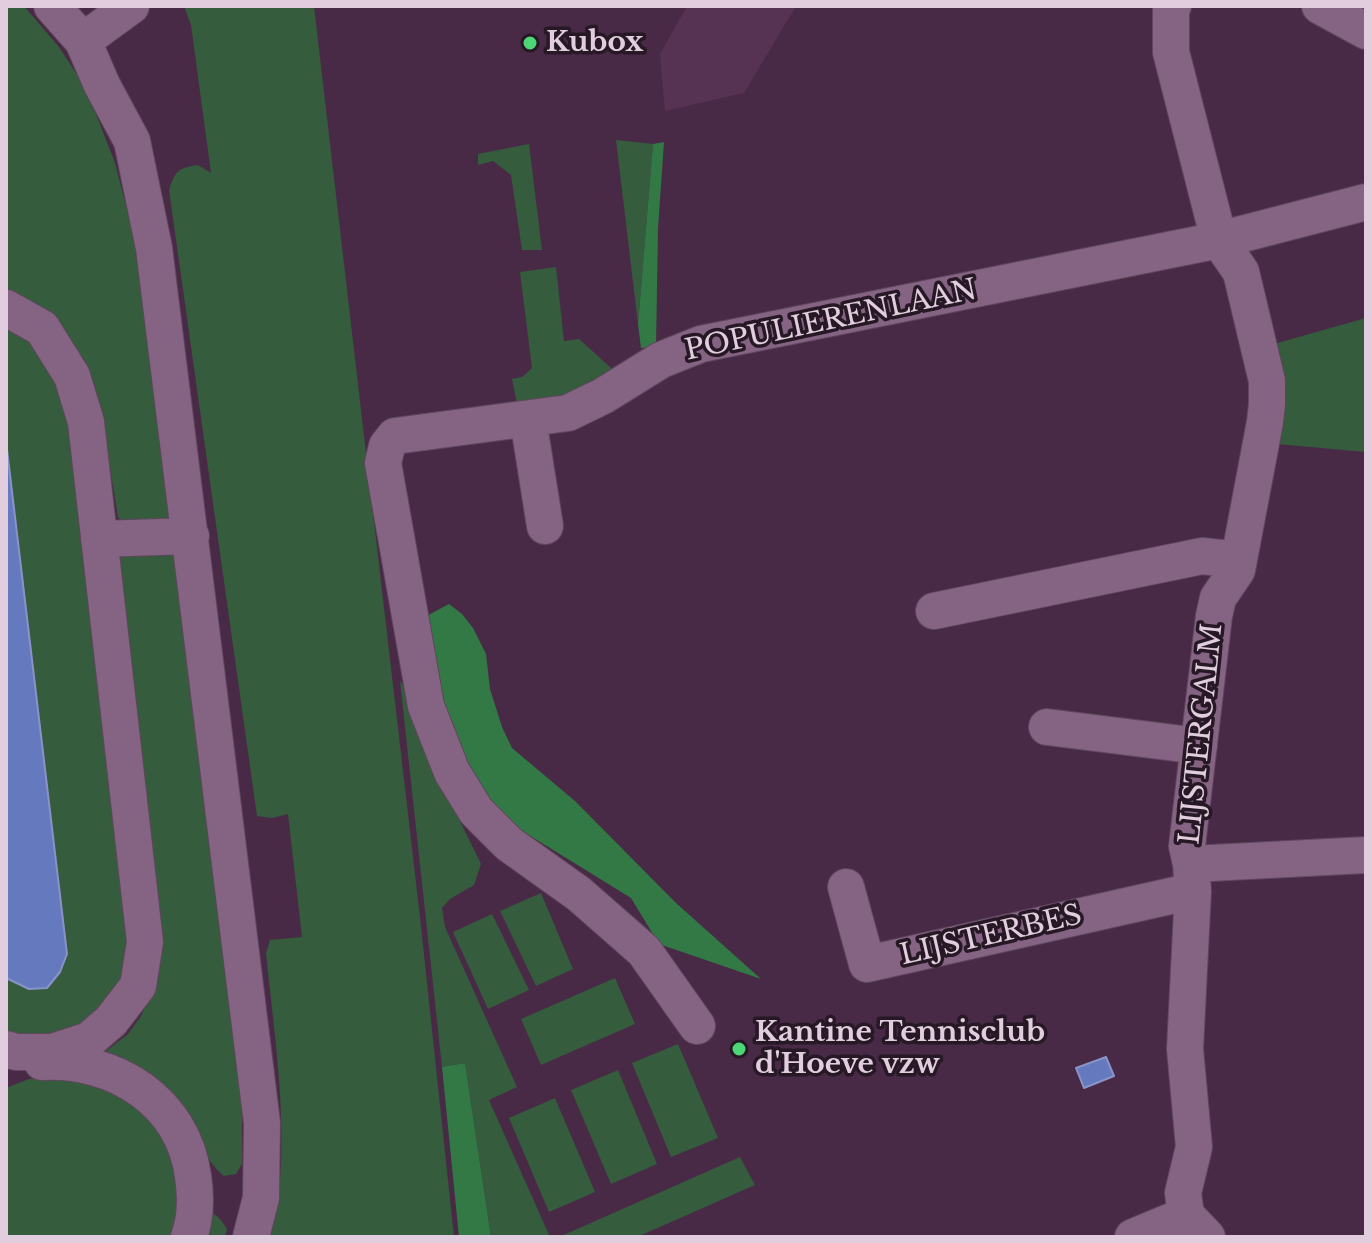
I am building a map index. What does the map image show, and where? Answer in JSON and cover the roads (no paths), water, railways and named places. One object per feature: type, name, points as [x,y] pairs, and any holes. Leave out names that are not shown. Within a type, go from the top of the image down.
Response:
[{"type":"street","points":[[52,6],[83,41],[132,141],[154,248],[262,1123],[261,1198],[251,1237]]},
{"type":"street","points":[[83,41],[131,6]]},
{"type":"street","name":"LIJSTERGALM","points":[[1173,6],[1171,52],[1219,240],[1241,272],[1267,381],[1265,422],[1237,570],[1218,598],[1216,607],[1187,846],[1192,877],[1185,1049],[1194,1147],[1183,1193],[1196,1226]]},
{"type":"street","points":[[1320,6],[1366,31]]},
{"type":"street","points":[[1219,240],[1362,204]]},
{"type":"street","name":"POPULIERENLAAN","points":[[697,1026],[644,951],[579,894],[509,844],[476,811],[452,772],[426,706],[383,463],[387,446],[395,436],[568,413],[603,396],[661,360],[701,344],[1219,240]]},
{"type":"street","points":[[6,308],[42,328],[72,376],[86,422],[145,942],[138,986],[111,1021],[89,1040],[52,1052],[6,1049]]},
{"type":"street","points":[[528,419],[545,526]]},
{"type":"street","points":[[99,539],[191,536]]},
{"type":"street","points":[[934,611],[1202,556],[1239,560]]},
{"type":"street","points":[[1047,727],[1199,746]]},
{"type":"street","points":[[1192,877],[1366,855]]},
{"type":"street","name":"LIJSTERBES","points":[[846,887],[867,964],[1192,877]]},
{"type":"street","points":[[6,1072],[41,1062],[88,1064],[134,1084],[162,1108],[181,1136],[191,1163],[196,1195],[189,1237]]},
{"type":"street","points":[[1133,1237],[1196,1226]]},
{"type":"water","points":[[6,441],[67,954],[60,972],[47,988],[29,989],[6,978]]},
{"type":"water","points":[[1106,1057],[1114,1076],[1084,1088],[1076,1068]]},
{"type":"place","name":"Kubox","points":[[530,43]]},
{"type":"place","name":"Kantine Tennisclub d'Hoeve vzw","points":[[739,1049]]}]
